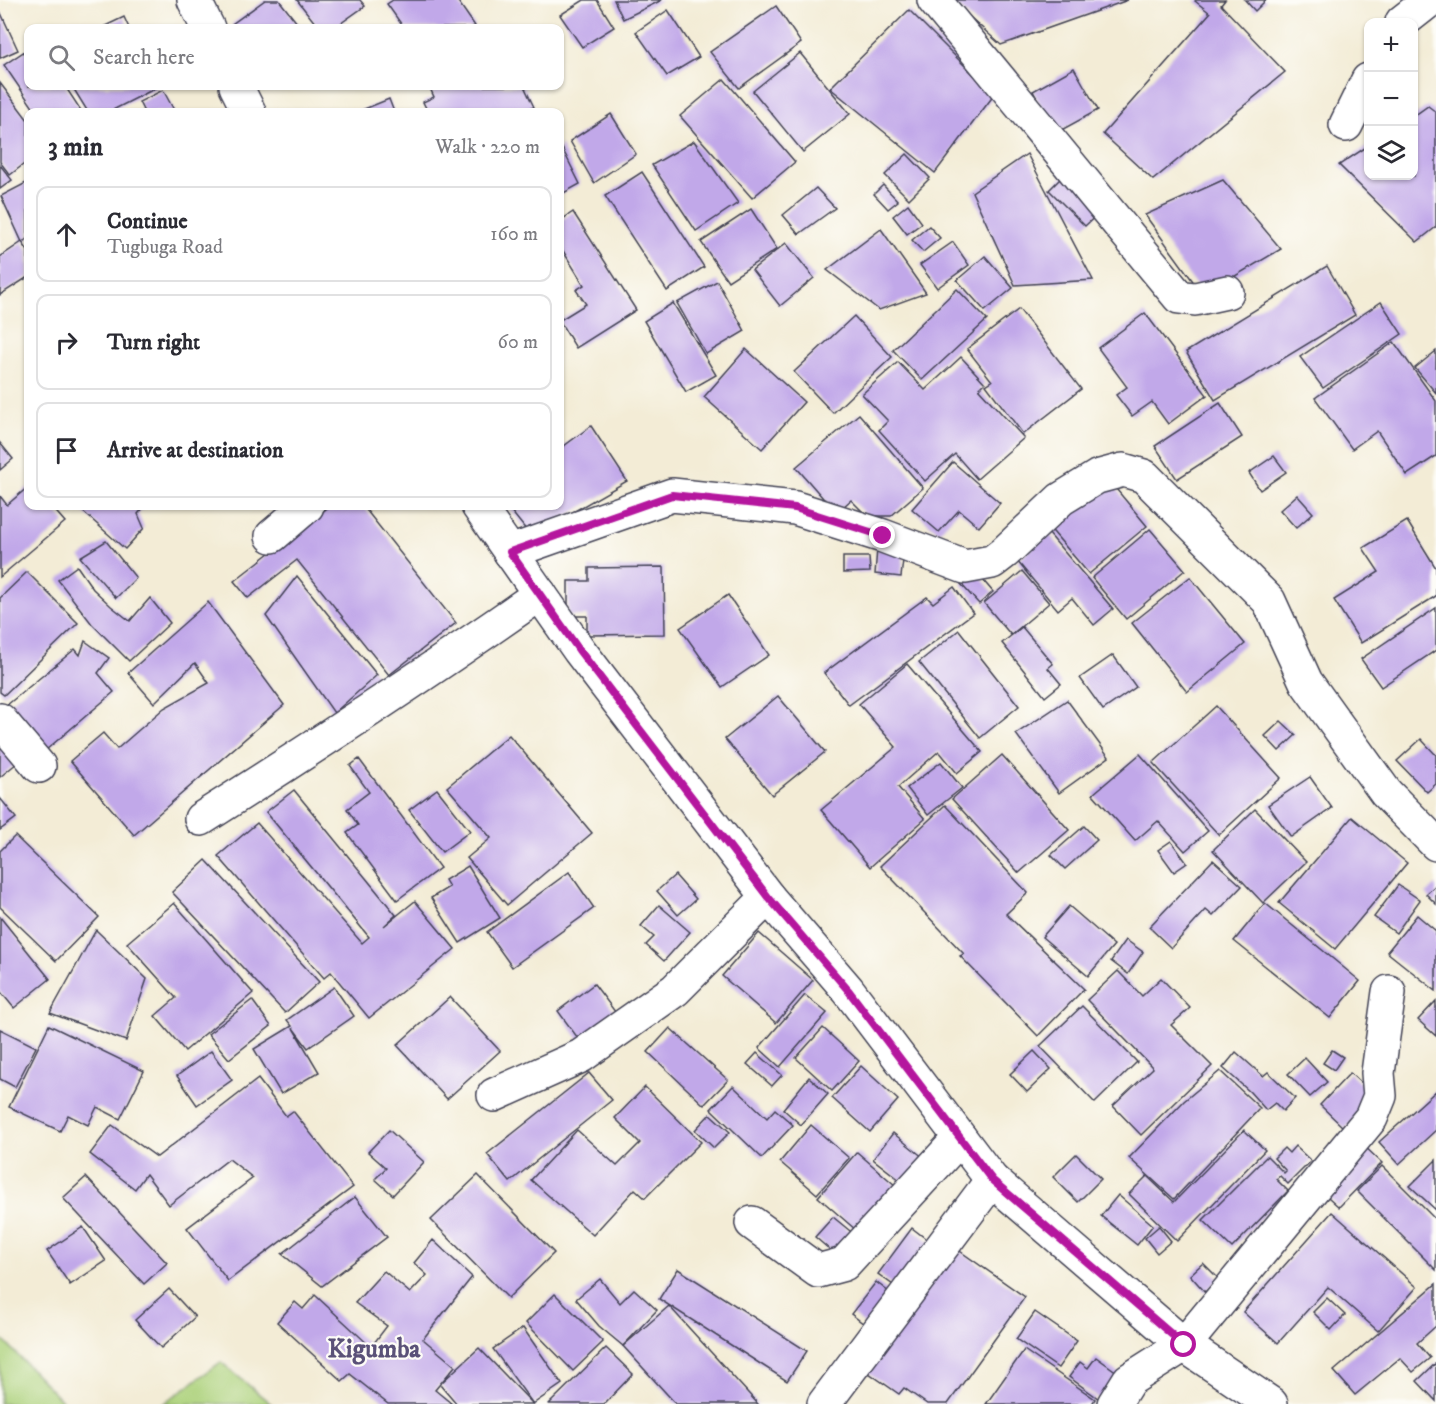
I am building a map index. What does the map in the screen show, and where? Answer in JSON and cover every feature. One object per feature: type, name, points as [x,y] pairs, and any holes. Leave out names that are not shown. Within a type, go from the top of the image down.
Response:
[{"type":"street","points":[[194,0],[206,24]]},
{"type":"street","points":[[934,0],[1179,297],[1195,299],[1227,292]]},
{"type":"street","points":[[1407,18],[1430,0]]},
{"type":"street","points":[[1346,125],[1364,88]]},
{"type":"street","points":[[238,90],[247,108]]},
{"type":"street","points":[[510,552],[672,495],[795,508],[883,536],[965,567],[992,562],[1061,499],[1097,477],[1123,470],[1144,476],[1269,601],[1306,682],[1386,793],[1436,843]]},
{"type":"street","points":[[272,536],[302,510]]},
{"type":"street","points":[[481,510],[579,650],[768,897],[848,990],[992,1180],[1184,1345],[1271,1404]]},
{"type":"street","points":[[201,819],[449,658],[540,594]]},
{"type":"street","points":[[0,720],[39,766]]},
{"type":"street","points":[[494,1095],[581,1056],[675,990],[768,897]]},
{"type":"street","points":[[1114,1404],[1130,1380],[1184,1345],[1371,1118],[1380,1096],[1378,1073],[1389,992]]},
{"type":"street","points":[[752,1222],[818,1271],[844,1264],[960,1138]]},
{"type":"street","points":[[824,1404],[992,1180]]},
{"type":"green space","points":[[0,1337],[65,1404],[0,1404]]},
{"type":"green space","points":[[221,1362],[271,1404],[163,1404]]},
{"type":"building","points":[[265,0],[279,0],[298,24],[232,24]]},
{"type":"building","points":[[297,0],[360,0],[365,6],[340,24],[316,24]]},
{"type":"building","points":[[393,0],[457,0],[474,24],[401,24],[387,4]]},
{"type":"building","points":[[584,0],[597,0],[614,27],[582,47],[560,15]]},
{"type":"building","points":[[614,0],[662,0],[623,19]]},
{"type":"building","points":[[951,0],[1128,0],[1001,45]]},
{"type":"building","points":[[1196,0],[1225,0],[1221,5],[1285,72],[1153,180],[1103,134],[1210,13]]},
{"type":"building","points":[[1245,0],[1266,0],[1255,11]]},
{"type":"building","points":[[776,6],[801,43],[739,88],[710,52]]},
{"type":"building","points":[[668,10],[699,57],[667,76],[636,32]]},
{"type":"building","points":[[909,10],[994,95],[935,173],[830,88]]},
{"type":"building","points":[[0,11],[18,50],[0,58]]},
{"type":"building","points":[[124,17],[127,24],[109,24]]},
{"type":"building","points":[[24,52],[24,90],[68,90],[79,108],[33,108],[4,65]]},
{"type":"building","points":[[800,53],[850,114],[803,152],[753,91]]},
{"type":"building","points":[[1074,68],[1098,110],[1056,133],[1033,91]]},
{"type":"building","points":[[724,79],[795,162],[752,198],[680,116]]},
{"type":"building","points":[[0,83],[24,115],[24,164],[10,175],[0,162]]},
{"type":"building","points":[[74,90],[152,90],[117,108],[86,108]]},
{"type":"building","points":[[163,90],[173,108],[142,108],[139,102]]},
{"type":"building","points":[[431,90],[526,90],[534,107],[426,108],[423,102],[434,97]]},
{"type":"building","points":[[389,99],[392,108],[367,108]]},
{"type":"building","points":[[1428,106],[1436,112],[1436,227],[1417,242],[1339,165],[1364,149],[1364,180],[1418,180],[1418,113]]},
{"type":"building","points":[[611,114],[636,154],[594,183],[570,141]]},
{"type":"building","points":[[694,141],[738,203],[696,231],[652,165]]},
{"type":"building","points":[[564,152],[580,184],[564,193]]},
{"type":"building","points":[[907,154],[930,178],[909,199],[885,175]]},
{"type":"building","points":[[1027,154],[1093,280],[1015,285],[972,192]]},
{"type":"building","points":[[0,165],[12,180],[0,189]]},
{"type":"building","points":[[642,172],[704,267],[667,291],[605,196]]},
{"type":"building","points":[[1066,173],[1103,209],[1085,226],[1049,190]]},
{"type":"building","points":[[1223,180],[1281,249],[1203,295],[1145,215]]},
{"type":"building","points":[[24,184],[24,241],[22,242],[1,196]]},
{"type":"building","points":[[883,185],[898,201],[888,209],[874,194]]},
{"type":"building","points":[[816,188],[835,208],[799,234],[783,215]]},
{"type":"building","points":[[908,204],[922,223],[907,234],[893,216]]},
{"type":"building","points":[[751,209],[777,249],[728,281],[701,242]]},
{"type":"building","points":[[573,212],[636,310],[576,348],[564,328],[564,318],[586,304],[576,290],[584,285],[564,252],[564,218]]},
{"type":"building","points":[[929,226],[940,238],[923,252],[912,240]]},
{"type":"building","points":[[881,229],[926,293],[879,310],[827,270]]},
{"type":"building","points":[[22,242],[24,245],[24,280],[0,295],[0,257]]},
{"type":"building","points":[[953,242],[969,265],[937,288],[920,265]]},
{"type":"building","points":[[786,243],[814,278],[780,306],[752,270]]},
{"type":"building","points":[[985,256],[1013,288],[985,311],[957,280]]},
{"type":"building","points":[[1327,266],[1355,315],[1215,400],[1186,352]]},
{"type":"building","points":[[717,281],[745,331],[706,354],[677,303]]},
{"type":"building","points":[[957,289],[987,320],[922,380],[893,350]]},
{"type":"building","points":[[1381,302],[1402,334],[1323,388],[1300,357]]},
{"type":"building","points":[[673,303],[716,375],[686,392],[644,321]]},
{"type":"building","points":[[1019,309],[1081,389],[1023,434],[986,385],[992,381],[967,349]]},
{"type":"building","points":[[1145,313],[1207,395],[1168,424],[1152,402],[1132,416],[1116,395],[1127,387],[1098,348]]},
{"type":"building","points":[[854,316],[892,357],[833,413],[794,372]]},
{"type":"building","points":[[1394,342],[1436,401],[1436,456],[1407,475],[1377,431],[1352,449],[1315,398]]},
{"type":"building","points":[[746,349],[804,402],[762,449],[704,397]]},
{"type":"building","points":[[1436,351],[1436,393],[1415,368]]},
{"type":"building","points":[[961,357],[985,383],[979,389],[1024,438],[977,479],[955,454],[925,481],[879,430],[888,421],[862,394],[898,362],[925,390]]},
{"type":"building","points":[[1220,403],[1242,437],[1177,479],[1155,446]]},
{"type":"building","points":[[859,414],[923,488],[891,516],[867,516],[851,500],[836,513],[796,467]]},
{"type":"building","points":[[591,426],[627,481],[531,536],[510,510],[564,510],[564,446]]},
{"type":"building","points":[[0,443],[13,459],[0,470]]},
{"type":"building","points":[[1274,456],[1286,472],[1260,490],[1249,473]]},
{"type":"building","points":[[953,462],[1000,503],[979,527],[959,510],[939,532],[912,509]]},
{"type":"building","points":[[1107,478],[1147,526],[1089,574],[1048,526]]},
{"type":"building","points":[[24,490],[24,510],[54,510],[65,522],[0,577],[0,496],[7,505]]},
{"type":"building","points":[[1297,495],[1313,513],[1296,528],[1280,510]]},
{"type":"building","points":[[81,510],[142,510],[138,514],[144,528],[125,549]]},
{"type":"building","points":[[325,510],[366,510],[456,623],[389,675],[297,560],[248,598],[234,581]]},
{"type":"building","points":[[1407,521],[1436,568],[1436,596],[1361,643],[1334,600],[1379,572],[1363,548]]},
{"type":"building","points":[[1150,529],[1185,570],[1126,619],[1092,578]]},
{"type":"building","points":[[1049,534],[1113,609],[1094,625],[1072,598],[1058,610],[1017,561]]},
{"type":"building","points":[[106,541],[136,578],[116,598],[80,557]]},
{"type":"building","points":[[877,549],[904,552],[901,577],[875,574]]},
{"type":"building","points":[[843,557],[869,557],[870,572],[843,573]]},
{"type":"building","points":[[77,566],[93,589],[130,621],[150,598],[170,623],[129,661],[92,624],[58,580]]},
{"type":"building","points":[[664,567],[665,634],[587,635],[587,616],[568,616],[568,581],[589,581],[589,568]]},
{"type":"building","points":[[1022,571],[1049,603],[1011,635],[984,603]]},
{"type":"building","points":[[27,572],[78,623],[4,695],[0,692],[0,598]]},
{"type":"building","points":[[976,572],[993,592],[979,604],[961,584]]},
{"type":"building","points":[[297,576],[377,675],[334,713],[266,616]]},
{"type":"building","points":[[1190,577],[1245,644],[1187,692],[1132,623]]},
{"type":"building","points":[[954,587],[973,613],[849,705],[824,673],[927,597],[933,603]]},
{"type":"building","points":[[728,595],[769,655],[722,687],[680,628]]},
{"type":"building","points":[[208,602],[284,705],[134,835],[70,761],[103,733],[117,749],[164,708],[209,683],[195,663],[154,703],[128,673]]},
{"type":"building","points":[[1436,608],[1436,650],[1381,687],[1361,659]]},
{"type":"building","points":[[1022,627],[1053,664],[1048,668],[1061,684],[1045,697],[1002,643]]},
{"type":"building","points":[[959,630],[1019,706],[980,738],[919,662]]},
{"type":"building","points":[[85,641],[109,658],[98,673],[114,692],[46,750],[7,705],[75,649],[80,655]]},
{"type":"building","points":[[1113,655],[1136,687],[1103,710],[1080,678]]},
{"type":"building","points":[[907,664],[982,752],[957,773],[939,751],[898,787],[925,819],[870,867],[821,810],[896,747],[859,704]]},
{"type":"building","points":[[778,696],[825,752],[772,795],[725,739]]},
{"type":"building","points":[[1067,700],[1109,757],[1059,793],[1016,734]]},
{"type":"building","points":[[1216,706],[1281,778],[1219,835],[1153,763]]},
{"type":"building","points":[[1281,721],[1296,735],[1279,751],[1265,736]]},
{"type":"building","points":[[509,735],[592,833],[507,905],[467,858],[491,838],[447,787]]},
{"type":"building","points":[[1421,739],[1436,755],[1436,784],[1427,792],[1397,761]]},
{"type":"building","points":[[0,741],[17,763],[0,777]]},
{"type":"building","points":[[1140,754],[1208,831],[1185,851],[1158,821],[1135,841],[1093,794]]},
{"type":"building","points":[[1002,755],[1069,830],[1019,873],[952,799]]},
{"type":"building","points":[[359,759],[440,868],[397,900],[347,833],[358,825],[347,809],[369,792],[350,766]]},
{"type":"building","points":[[941,762],[962,788],[928,815],[907,788]]},
{"type":"building","points":[[1310,777],[1332,808],[1291,837],[1268,805]]},
{"type":"building","points":[[437,789],[470,831],[442,852],[409,810]]},
{"type":"building","points":[[294,790],[396,915],[384,926],[415,901],[455,949],[369,1018],[331,972],[324,978],[218,856],[257,823],[362,943],[369,937],[266,812]]},
{"type":"building","points":[[0,798],[16,818],[0,830]]},
{"type":"building","points":[[945,805],[1028,893],[1006,914],[1084,989],[1038,1036],[960,956],[964,954],[880,866]]},
{"type":"building","points":[[1255,809],[1306,862],[1263,903],[1213,850]]},
{"type":"building","points":[[1352,817],[1407,863],[1335,949],[1279,903]]},
{"type":"building","points":[[1084,826],[1097,840],[1065,869],[1051,855]]},
{"type":"building","points":[[15,836],[99,917],[56,961],[0,907],[0,851]]},
{"type":"building","points":[[1171,841],[1187,863],[1174,872],[1158,850]]},
{"type":"building","points":[[206,860],[319,982],[285,1013],[172,892]]},
{"type":"building","points":[[1213,860],[1242,886],[1213,916],[1206,910],[1171,948],[1149,927]]},
{"type":"building","points":[[468,866],[500,918],[460,943],[431,898],[449,887],[445,880]]},
{"type":"building","points":[[569,872],[594,908],[512,967],[487,932]]},
{"type":"building","points":[[675,875],[696,899],[678,915],[657,891]]},
{"type":"building","points":[[1398,885],[1420,900],[1396,933],[1374,917]]},
{"type":"building","points":[[1436,885],[1436,904],[1426,894]]},
{"type":"building","points":[[174,903],[253,993],[185,1051],[155,1016],[176,998],[127,943]]},
{"type":"building","points":[[1265,903],[1360,981],[1330,1018],[1234,941]]},
{"type":"building","points":[[659,905],[690,932],[664,961],[646,945],[654,937],[641,926]]},
{"type":"building","points":[[1069,906],[1114,945],[1088,976],[1042,937]]},
{"type":"building","points":[[1417,915],[1436,931],[1436,991],[1387,952]]},
{"type":"building","points":[[0,917],[50,979],[14,1008],[0,991]]},
{"type":"building","points":[[96,930],[147,979],[126,1041],[50,1013]]},
{"type":"building","points":[[759,933],[813,980],[776,1023],[722,976]]},
{"type":"building","points":[[1126,940],[1143,952],[1128,974],[1111,961]]},
{"type":"building","points":[[1118,971],[1142,996],[1161,978],[1190,1008],[1171,1025],[1212,1066],[1141,1135],[1113,1106],[1153,1068],[1087,1000]]},
{"type":"building","points":[[594,984],[616,1013],[580,1041],[558,1011]]},
{"type":"building","points":[[334,987],[354,1016],[308,1048],[293,1028],[319,1072],[281,1094],[254,1049],[292,1026],[287,1020]]},
{"type":"building","points":[[805,995],[827,1013],[780,1067],[759,1048]]},
{"type":"building","points":[[450,997],[500,1051],[447,1099],[397,1045]]},
{"type":"building","points":[[252,1000],[271,1026],[229,1059],[208,1034]]},
{"type":"building","points":[[1436,1001],[1436,1036],[1418,1020]]},
{"type":"building","points":[[1082,1006],[1137,1062],[1095,1103],[1040,1046]]},
{"type":"building","points":[[49,1025],[144,1071],[120,1119],[97,1107],[88,1125],[68,1115],[60,1131],[9,1107]]},
{"type":"building","points":[[670,1028],[728,1080],[704,1105],[648,1052]]},
{"type":"building","points":[[823,1028],[859,1061],[832,1091],[796,1058]]},
{"type":"building","points":[[0,1029],[36,1047],[15,1087],[0,1079]]},
{"type":"building","points":[[1332,1050],[1343,1057],[1334,1070],[1323,1063]]},
{"type":"building","points":[[211,1051],[232,1080],[197,1105],[177,1076]]},
{"type":"building","points":[[1034,1051],[1051,1069],[1027,1092],[1010,1074]]},
{"type":"building","points":[[1236,1052],[1263,1076],[1268,1072],[1295,1098],[1283,1111],[1275,1103],[1266,1110],[1223,1068]]},
{"type":"building","points":[[757,1053],[782,1075],[772,1086],[747,1064]]},
{"type":"building","points":[[1305,1058],[1327,1082],[1310,1097],[1288,1074]]},
{"type":"building","points":[[861,1066],[898,1100],[870,1132],[832,1098]]},
{"type":"building","points":[[1220,1071],[1260,1108],[1174,1199],[1129,1158],[1184,1101]]},
{"type":"building","points":[[589,1073],[612,1100],[510,1182],[487,1154]]},
{"type":"building","points":[[1350,1073],[1376,1097],[1345,1129],[1320,1105]]},
{"type":"building","points":[[809,1077],[828,1094],[801,1125],[783,1109]]},
{"type":"building","points":[[258,1079],[286,1116],[293,1111],[353,1187],[228,1281],[187,1228],[253,1178],[229,1159],[169,1205],[146,1174],[135,1189],[90,1154],[112,1125],[157,1157]]},
{"type":"building","points":[[733,1086],[767,1118],[775,1109],[793,1125],[762,1158],[711,1109]]},
{"type":"building","points":[[645,1087],[701,1142],[645,1198],[635,1189],[593,1235],[531,1180],[577,1130],[617,1166],[640,1143],[615,1118]]},
{"type":"building","points":[[1436,1091],[1436,1130],[1399,1164],[1379,1142]]},
{"type":"building","points":[[710,1114],[730,1132],[714,1148],[695,1130]]},
{"type":"building","points":[[811,1125],[849,1158],[817,1194],[780,1162]]},
{"type":"building","points":[[389,1130],[424,1162],[393,1195],[375,1179],[386,1168],[368,1152]]},
{"type":"building","points":[[1244,1130],[1265,1150],[1177,1241],[1129,1194],[1147,1176],[1174,1202]]},
{"type":"building","points":[[893,1133],[929,1162],[909,1187],[873,1159]]},
{"type":"building","points":[[1360,1142],[1382,1163],[1339,1207],[1317,1187]]},
{"type":"building","points":[[1295,1146],[1311,1161],[1288,1184],[1280,1176],[1276,1179],[1288,1191],[1232,1248],[1203,1220],[1267,1156],[1284,1173],[1286,1171],[1274,1158],[1284,1148],[1289,1153]]},
{"type":"building","points":[[857,1152],[896,1186],[856,1230],[818,1197]]},
{"type":"building","points":[[1076,1154],[1101,1179],[1078,1202],[1053,1177]]},
{"type":"building","points":[[1436,1160],[1436,1210],[1410,1186]]},
{"type":"building","points":[[1382,1166],[1436,1220],[1436,1270],[1357,1191]]},
{"type":"building","points":[[478,1175],[554,1253],[508,1298],[431,1220]]},
{"type":"building","points":[[86,1177],[167,1263],[144,1284],[63,1198]]},
{"type":"building","points":[[1118,1195],[1153,1225],[1137,1245],[1101,1216]]},
{"type":"building","points":[[355,1197],[387,1237],[322,1286],[282,1254]]},
{"type":"building","points":[[1332,1212],[1417,1287],[1378,1331],[1328,1287],[1278,1343],[1243,1312]]},
{"type":"building","points":[[833,1217],[855,1235],[837,1256],[815,1237]]},
{"type":"building","points":[[1159,1226],[1171,1241],[1157,1253],[1145,1238]]},
{"type":"building","points":[[83,1227],[106,1261],[70,1285],[47,1251]]},
{"type":"building","points":[[912,1228],[934,1245],[900,1290],[878,1274]]},
{"type":"building","points":[[433,1240],[472,1277],[423,1339],[455,1366],[435,1390],[452,1404],[388,1404],[350,1374],[342,1381],[277,1322],[295,1302],[303,1309],[315,1295],[371,1347],[387,1326],[355,1303],[384,1271],[410,1293],[427,1275],[414,1263]]},
{"type":"building","points":[[947,1242],[1025,1297],[948,1404],[927,1404],[904,1388],[899,1394],[859,1366]]},
{"type":"building","points":[[1203,1263],[1219,1279],[1205,1292],[1190,1275]]},
{"type":"building","points":[[678,1269],[807,1351],[787,1381],[659,1299]]},
{"type":"building","points":[[600,1279],[620,1303],[634,1289],[657,1310],[623,1346],[599,1326],[576,1299]]},
{"type":"building","points":[[876,1282],[898,1299],[872,1330],[851,1314]]},
{"type":"building","points":[[1436,1284],[1436,1326],[1417,1343],[1430,1358],[1413,1372],[1400,1358],[1355,1395],[1334,1371]]},
{"type":"building","points":[[169,1289],[195,1317],[161,1348],[135,1320]]},
{"type":"building","points":[[555,1294],[603,1342],[573,1371],[526,1323]]},
{"type":"building","points":[[1327,1298],[1345,1315],[1331,1330],[1313,1312]]},
{"type":"building","points":[[669,1306],[758,1404],[676,1404],[623,1346]]},
{"type":"building","points":[[1035,1312],[1077,1341],[1058,1368],[1016,1339]]},
{"type":"building","points":[[523,1328],[562,1384],[533,1404],[493,1349]]},
{"type":"building","points":[[479,1348],[533,1404],[457,1404],[440,1384]]},
{"type":"building","points":[[606,1348],[633,1374],[604,1404],[549,1404]]},
{"type":"building","points":[[1024,1350],[1095,1399],[1092,1404],[986,1404]]},
{"type":"building","points":[[1096,1357],[1121,1375],[1102,1401],[1069,1377],[1080,1362],[1088,1368]]},
{"type":"building","points":[[1436,1363],[1436,1401],[1417,1381]]},
{"type":"district","name":"Kigumba","points":[[374,1348]]},
{"type":"route","points":[[883,536],[795,508],[672,495],[510,552],[579,650],[768,897],[848,990],[992,1180],[1184,1345]]}]
